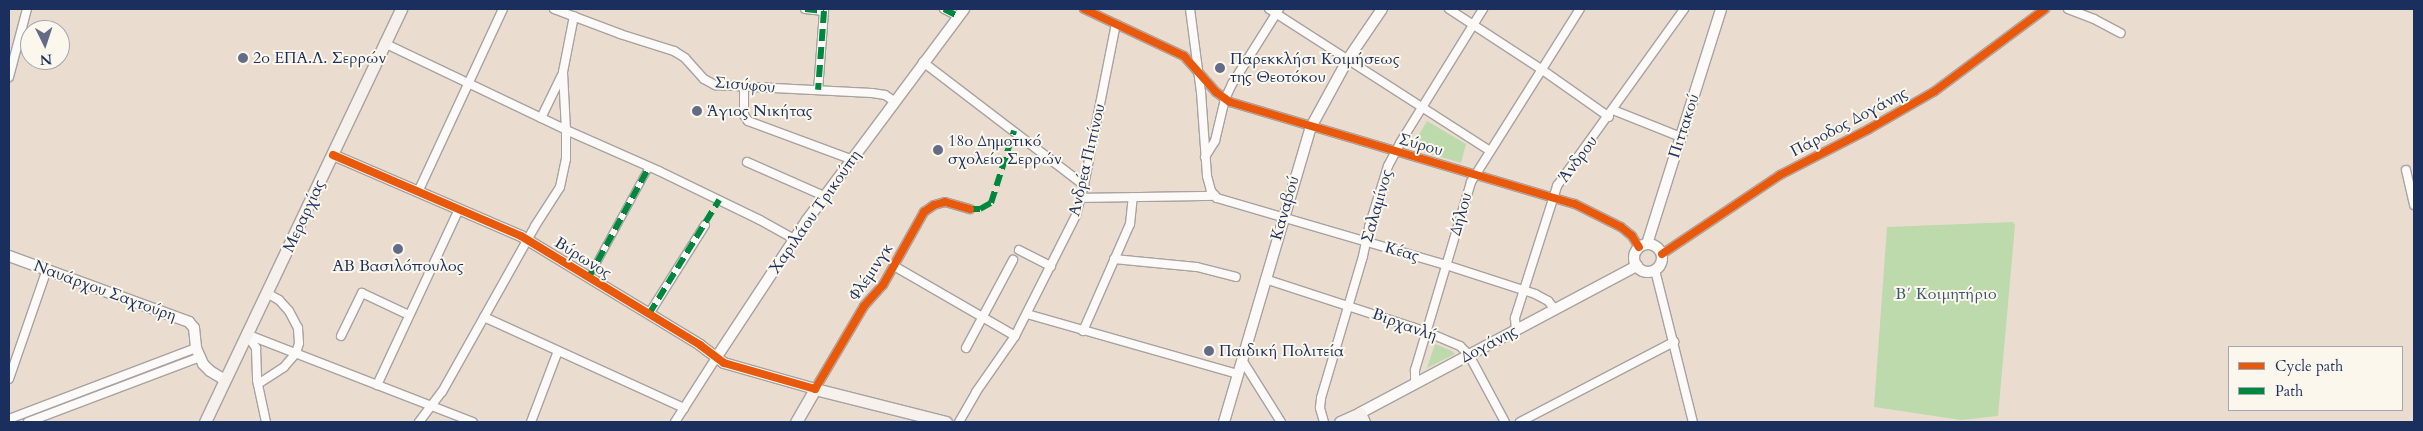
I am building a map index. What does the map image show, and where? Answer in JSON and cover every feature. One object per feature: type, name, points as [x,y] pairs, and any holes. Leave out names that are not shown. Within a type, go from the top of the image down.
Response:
[{"type":"main road","name":"Μεραρχίας","points":[[205,422],[401,9]]},
{"type":"main road","name":"Φλέμινγκ","points":[[796,422],[815,389]]},
{"type":"main road","name":"Βύρωνος","points":[[815,389],[946,422]]},
{"type":"main road","name":"Δογάνης","points":[[1340,422],[1362,418]]},
{"type":"street","points":[[9,76],[26,9]]},
{"type":"street","points":[[418,192],[503,9]]},
{"type":"street","name":"Σισύφου","points":[[554,9],[620,34],[674,50],[711,84],[879,94],[894,101]]},
{"type":"street","points":[[805,9],[824,10],[818,90]]},
{"type":"street","points":[[944,9],[961,13]]},
{"type":"street","points":[[1084,9],[1184,56],[1198,68]]},
{"type":"street","points":[[1081,198],[1215,196],[1208,183],[1202,106],[1190,9]]},
{"type":"street","name":"Καναβού","points":[[1224,422],[1310,127],[1348,59],[1382,9]]},
{"type":"street","points":[[1449,9],[1611,113],[1681,137]]},
{"type":"street","name":"Σαλαμίνος","points":[[1324,422],[1320,408],[1320,398],[1394,152],[1483,9]]},
{"type":"street","name":"Δήλου","points":[[1415,384],[1415,370],[1463,203],[1474,174],[1580,9]]},
{"type":"street","name":"Άνδρου","points":[[1516,330],[1515,320],[1553,197],[1560,182],[1684,9]]},
{"type":"street","name":"Πιττακού","points":[[1643,245],[1681,137],[1722,9]]},
{"type":"street","name":"Πάροδος Δογάνης","points":[[1662,254],[1780,174],[1869,128],[1934,91],[2045,9]]},
{"type":"street","points":[[2068,9],[2094,19],[2120,33]]},
{"type":"street","points":[[1205,156],[1215,141],[1225,99],[1235,78],[1275,10],[1489,150]]},
{"type":"street","name":"Χαριλάου Τρικούπη","points":[[675,422],[824,196],[961,13]]},
{"type":"street","points":[[419,422],[442,392],[563,179],[566,159],[566,130],[563,72],[574,16]]},
{"type":"street","name":"Ανδρέα Πιπίνου","points":[[959,422],[976,392],[1013,339],[1073,222],[1084,185],[1116,24]]},
{"type":"street","points":[[384,43],[566,130],[741,210],[794,239]]},
{"type":"street","points":[[923,62],[1084,185]]},
{"type":"street","name":"Σύρου","points":[[1198,68],[1211,86],[1225,99],[1242,106],[1553,197],[1613,222],[1643,245]]},
{"type":"street","points":[[541,118],[563,72]]},
{"type":"street","points":[[744,87],[744,115],[748,121],[851,159]]},
{"type":"street","name":"Βύρωνος","points":[[333,155],[527,240],[731,366],[815,389]]},
{"type":"street","points":[[747,162],[824,196]]},
{"type":"street","points":[[589,278],[649,167]]},
{"type":"street","points":[[2406,170],[2414,205]]},
{"type":"street","name":"Κέας","points":[[1215,196],[1223,201],[1446,265],[1544,299],[1555,309]]},
{"type":"street","points":[[1083,331],[1130,224],[1133,197]]},
{"type":"street","name":"Φλέμινγκ","points":[[815,389],[864,306],[879,290],[894,266],[922,216],[928,209],[945,202],[970,208]]},
{"type":"street","points":[[377,385],[459,209]]},
{"type":"street","points":[[649,314],[705,225]]},
{"type":"street","points":[[1643,245],[1657,246],[1662,254],[1661,263],[1655,270],[1644,271],[1637,266],[1634,256],[1643,245]]},
{"type":"street","points":[[1019,250],[1051,266]]},
{"type":"street","name":"Ναυάρχου Σαχτούρη","points":[[9,256],[189,322],[194,328],[198,353]]},
{"type":"street","points":[[1114,259],[1197,267],[1236,277]]},
{"type":"street","points":[[966,348],[1014,260]]},
{"type":"street","points":[[894,266],[983,316],[1013,339]]},
{"type":"street","name":"Δογάνης","points":[[1362,418],[1415,384],[1637,266]]},
{"type":"street","points":[[9,379],[47,269]]},
{"type":"street","points":[[1655,270],[1693,422]]},
{"type":"street","name":"Βιρχανλή","points":[[1265,279],[1348,305],[1456,344],[1470,355],[1506,422]]},
{"type":"street","points":[[258,384],[279,372],[296,353],[299,339],[296,324],[283,304],[267,293]]},
{"type":"street","points":[[341,336],[362,293],[409,316]]},
{"type":"street","points":[[1027,314],[1238,374]]},
{"type":"street","points":[[484,317],[684,408]]},
{"type":"street","points":[[246,334],[473,422]]},
{"type":"street","points":[[246,334],[256,348],[258,384],[266,422]]},
{"type":"street","points":[[1520,422],[1674,342]]},
{"type":"street","points":[[532,422],[558,351]]},
{"type":"street","points":[[198,353],[210,371],[225,380]]},
{"type":"street","points":[[9,419],[198,353]]},
{"type":"street","points":[[28,422],[198,353]]},
{"type":"street","points":[[1242,360],[1280,422]]},
{"type":"green space","points":[[1427,121],[1466,144],[1461,163],[1411,148]]},
{"type":"green space","name":"Β΄ Κοιμητήριο","points":[[2013,222],[2015,225],[1998,416],[1961,420],[1874,407],[1887,227]]},
{"type":"green space","points":[[1435,344],[1455,354],[1427,368]]},
{"type":"marked path","points":[[805,9],[824,11],[818,90]]},
{"type":"marked path","points":[[944,9],[958,16]]},
{"type":"marked path","points":[[970,209],[980,209],[991,203],[1014,131]]},
{"type":"marked path","points":[[589,277],[649,167]]},
{"type":"marked path","points":[[649,314],[719,200]]},
{"type":"cycle path","points":[[1084,9],[1184,56],[1216,92],[1230,102],[1575,204],[1621,227],[1632,236],[1639,247]]},
{"type":"cycle path","points":[[1662,254],[1780,175],[1869,129],[1935,91],[2045,9]]},
{"type":"cycle path","points":[[333,155],[521,236],[700,345],[724,363],[815,389],[864,306],[883,285],[924,212],[934,205],[945,202],[970,209]]},
{"type":"place","name":"2ο ΕΠΑ.Λ. Σερρών","points":[[243,58]]},
{"type":"place","name":"Παρεκκλήσι Κοιμήσεως της Θεοτόκου","points":[[1220,68]]},
{"type":"place","name":"Άγιος Νικήτας","points":[[697,111]]},
{"type":"place","name":"18ο Δημοτικό σχολείο Σερρών","points":[[938,150]]},
{"type":"place","name":"ΑΒ Βασιλόπουλος","points":[[398,249]]},
{"type":"place","name":"Παιδική Πολιτεία","points":[[1209,351]]}]
